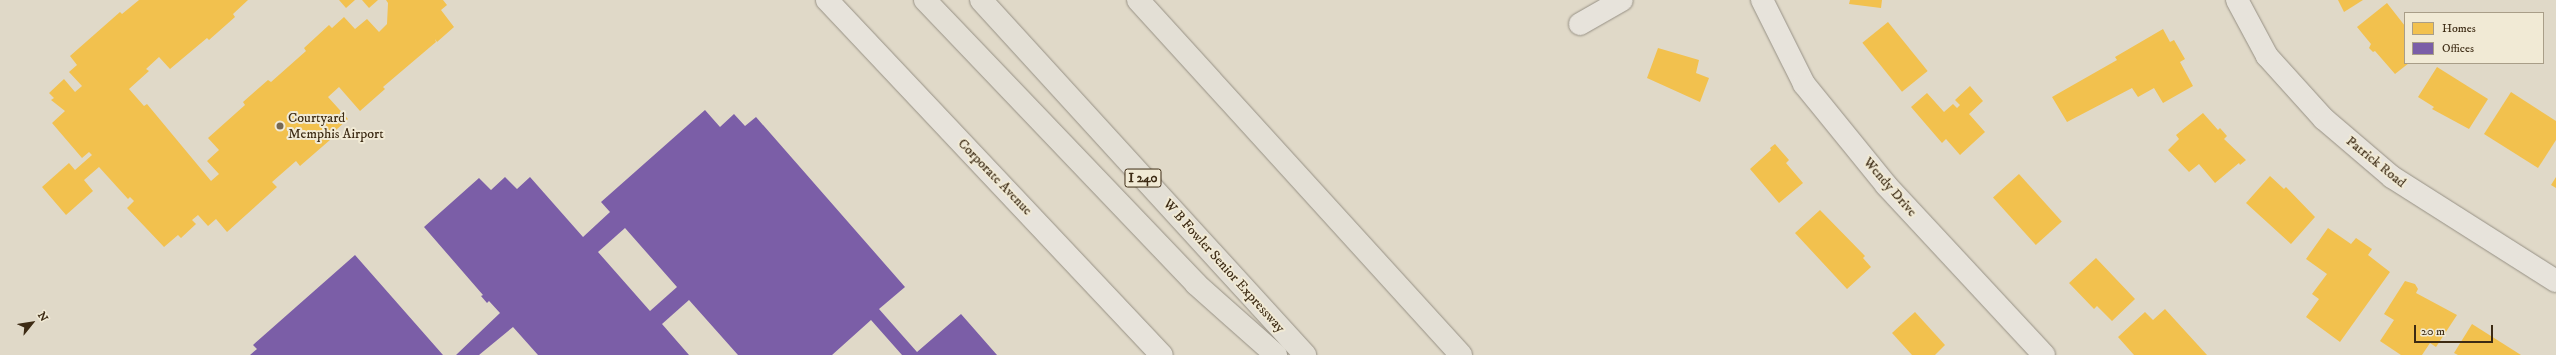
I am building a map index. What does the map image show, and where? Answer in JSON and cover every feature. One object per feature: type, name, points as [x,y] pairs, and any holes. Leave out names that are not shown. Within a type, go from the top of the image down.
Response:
[{"type":"highway","points":[[925,0],[1196,284],[1276,355]]},
{"type":"highway","name":"W B Fowler Senior Expressway","points":[[981,0],[1305,355]]},
{"type":"highway","points":[[1138,0],[1461,355]]},
{"type":"street","name":"Corporate Avenue","points":[[827,0],[1162,355]]},
{"type":"street","points":[[1580,24],[1622,0]]},
{"type":"street","name":"Wendy Drive","points":[[1762,0],[1804,84],[1886,185],[2044,355]]},
{"type":"street","name":"Patrick Road","points":[[2237,0],[2267,56],[2324,119],[2392,177],[2556,282]]},
{"type":"building: Homes","name":"Courtyard Memphis Airport","points":[[139,0],[248,0],[233,14],[235,17],[209,40],[207,38],[170,69],[159,57],[146,69],[149,71],[129,89],[144,106],[147,104],[211,181],[219,174],[207,161],[219,150],[208,138],[245,105],[243,102],[268,80],[271,82],[306,51],[304,48],[329,25],[332,28],[344,17],[355,29],[367,19],[379,32],[387,24],[388,3],[386,0],[443,0],[447,5],[441,10],[454,27],[437,42],[435,39],[436,42],[383,87],[385,89],[360,111],[339,87],[328,97],[348,119],[336,130],[338,133],[300,166],[296,161],[272,182],[277,187],[227,232],[216,219],[208,226],[198,215],[192,220],[196,224],[181,238],[178,235],[164,247],[127,208],[134,201],[130,197],[128,199],[99,167],[84,180],[93,191],[66,215],[42,187],[69,163],[75,170],[92,155],[89,152],[82,158],[52,123],[65,111],[51,100],[54,98],[49,93],[64,79],[75,92],[82,86],[69,72],[77,65],[70,56],[120,12],[122,14]]},
{"type":"building: Homes","points":[[339,0],[355,0],[346,8]]},
{"type":"building: Homes","points":[[362,0],[378,0],[369,8]]},
{"type":"building: Homes","points":[[1850,0],[1882,0],[1881,8],[1849,4]]},
{"type":"building: Homes","points":[[2338,0],[2363,0],[2344,12]]},
{"type":"building: Homes","points":[[2387,3],[2404,25],[2404,64],[2408,64],[2395,74],[2375,51],[2373,52],[2369,48],[2371,44],[2357,27]]},
{"type":"building: Homes","points":[[1888,22],[1928,71],[1902,92],[1862,43]]},
{"type":"building: Homes","points":[[2163,29],[2170,42],[2174,40],[2185,59],[2180,62],[2193,86],[2163,103],[2154,88],[2138,97],[2132,88],[2067,122],[2052,97],[2117,60],[2115,57]]},
{"type":"building: Homes","points":[[1658,48],[1699,60],[1696,73],[1709,78],[1700,102],[1647,78]]},
{"type":"building: Homes","points":[[2437,67],[2488,99],[2469,129],[2432,109],[2434,107],[2418,97]]},
{"type":"building: Homes","points":[[1970,86],[1983,101],[1969,114],[1985,132],[1960,155],[1946,139],[1942,143],[1911,107],[1927,93],[1944,112],[1953,104],[1957,108],[1960,105],[1955,100]]},
{"type":"building: Homes","points":[[2511,92],[2556,121],[2556,140],[2538,168],[2484,134]]},
{"type":"building: Homes","points":[[2203,113],[2218,130],[2220,128],[2227,136],[2224,139],[2246,160],[2240,165],[2239,163],[2215,183],[2199,164],[2189,172],[2168,150],[2179,139],[2176,135]]},
{"type":"building: Homes","points":[[1775,144],[1789,160],[1786,163],[1803,183],[1779,203],[1750,169],[1771,150],[1770,148]]},
{"type":"building: Homes","points":[[2019,174],[2062,222],[2036,245],[1993,197]]},
{"type":"building: Homes","points":[[2270,176],[2284,189],[2286,187],[2315,217],[2291,244],[2246,203]]},
{"type":"building: Homes","points":[[2556,177],[2556,188],[2551,185]]},
{"type":"building: Homes","points":[[1820,210],[1865,256],[1863,258],[1871,267],[1847,289],[1795,233]]},
{"type":"building: Homes","points":[[2328,228],[2351,244],[2356,238],[2372,249],[2368,255],[2390,272],[2340,342],[2306,317],[2319,299],[2312,294],[2327,274],[2306,259]]},
{"type":"building: Homes","points":[[2096,258],[2135,299],[2112,321],[2097,306],[2094,309],[2069,283]]},
{"type":"building: Homes","points":[[2405,281],[2415,284],[2418,289],[2416,293],[2457,315],[2436,347],[2430,343],[2422,355],[2401,355],[2380,341],[2394,320],[2384,314]]},
{"type":"building: Homes","points":[[2165,309],[2207,355],[2134,355],[2118,337],[2145,312],[2153,320]]},
{"type":"building: Homes","points":[[1915,312],[1945,345],[1935,355],[1912,355],[1892,333]]},
{"type":"building: Homes","points":[[2472,324],[2521,355],[2458,355],[2454,353]]},
{"type":"building: Offices","points":[[705,110],[720,127],[734,114],[745,126],[756,117],[905,287],[879,309],[917,352],[961,314],[997,355],[902,355],[871,320],[832,355],[738,355],[689,300],[662,324],[689,355],[538,355],[513,327],[479,355],[456,355],[500,313],[489,301],[487,303],[481,296],[483,295],[424,227],[479,178],[491,190],[505,177],[517,189],[530,177],[583,237],[610,212],[601,202]],"holes":[[[625,228],[677,287],[650,311],[598,252]]]},
{"type":"building: Offices","points":[[355,255],[443,355],[250,355],[257,349],[253,345]]},
{"type":"place","name":"Courtyard Memphis Airport","points":[[280,126]]}]
